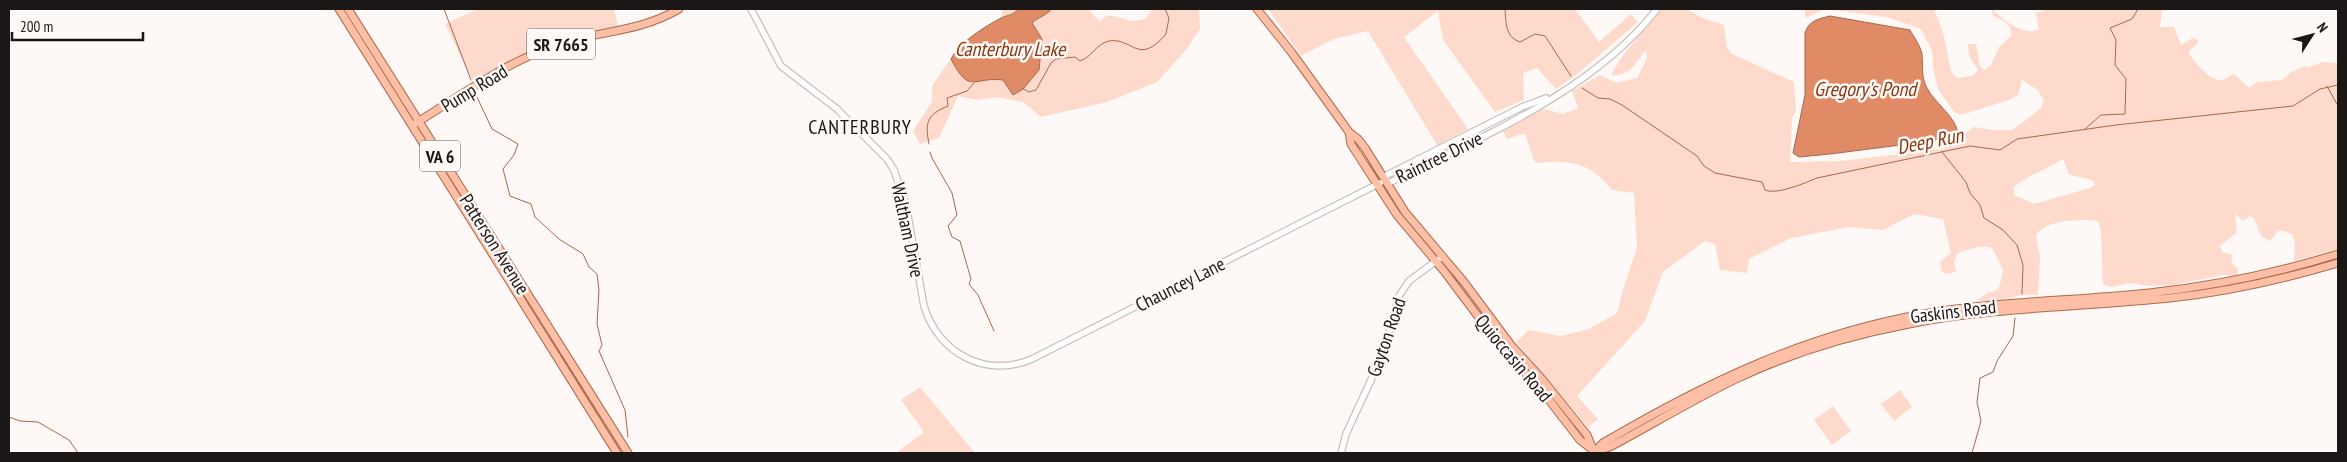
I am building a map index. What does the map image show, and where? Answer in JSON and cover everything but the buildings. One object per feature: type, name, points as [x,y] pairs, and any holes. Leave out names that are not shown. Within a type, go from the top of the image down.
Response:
[{"type":"main road","name":"Patterson Avenue","points":[[338,9],[617,453]]},
{"type":"main road","name":"Patterson Avenue","points":[[348,9],[628,453]]},
{"type":"main road","name":"Pump Road","points":[[412,125],[495,75],[536,53],[561,44],[633,28],[679,9]]},
{"type":"main road","points":[[1257,9],[1349,132],[1365,148],[1405,212],[1443,256]]},
{"type":"main road","points":[[1349,132],[1351,144],[1397,215],[1436,261]]},
{"type":"main road","name":"Gaskins Road","points":[[1594,453],[1603,443],[1665,408],[1741,369],[1793,348],[1862,327],[1936,312],[2150,293],[2264,274],[2338,254]]},
{"type":"main road","name":"Quioccasin Road","points":[[1443,256],[1511,345],[1542,379],[1587,435],[1594,453]]},
{"type":"main road","name":"Quioccasin Road","points":[[1436,261],[1498,343],[1546,396],[1580,440],[1594,453]]},
{"type":"main road","name":"Gaskins Road","points":[[1594,453],[1724,385],[1761,368],[1826,346],[1884,330],[1932,320],[2207,293],[2294,275],[2338,263]]},
{"type":"street","name":"Waltham Drive","points":[[751,9],[781,66],[825,97],[891,164],[906,205],[924,306],[930,321],[946,344],[962,356],[978,364]]},
{"type":"street","name":"Raintree Drive","points":[[1377,185],[1384,181],[1391,182],[1518,119],[1604,62],[1628,41],[1657,9]]},
{"type":"street","name":"Chauncey Lane","points":[[978,364],[1004,366],[1032,359],[1377,185]]},
{"type":"street","name":"Gayton Road","points":[[1341,453],[1346,434],[1384,352],[1399,296],[1409,281],[1443,256]]},
{"type":"shaded area","points":[[478,9],[614,9],[618,27],[521,55],[473,81],[445,24]]},
{"type":"shaded area","points":[[1003,9],[1088,9],[1099,21],[1108,15],[1132,21],[1145,19],[1153,9],[1199,9],[1200,29],[1186,50],[1157,82],[1107,102],[1041,117],[1023,102],[996,97],[978,100],[958,96],[939,138],[920,144],[913,131],[932,102],[932,86],[955,52],[968,40],[1001,18]]},
{"type":"shaded area","points":[[1268,9],[1575,9],[1599,42],[1631,14],[1638,22],[1576,75],[1556,89],[1537,68],[1523,73],[1524,100],[1495,112],[1443,40],[1438,11],[1404,37],[1468,129],[1437,145],[1368,31],[1334,39],[1301,56]]},
{"type":"shaded area","points":[[1662,9],[1687,9],[1700,17],[1724,25],[1727,48],[1732,54],[1794,82],[1796,112],[1792,117],[1790,162],[1841,161],[1943,149],[1964,139],[1966,133],[1974,127],[2012,130],[2040,109],[2044,101],[2038,90],[2022,80],[2018,95],[2009,100],[1960,115],[1954,112],[1938,89],[1933,68],[1932,51],[1921,29],[1887,17],[1825,9],[1934,9],[1943,32],[1951,71],[1957,78],[1972,76],[1978,70],[1969,56],[1968,44],[1976,44],[1980,66],[1984,70],[1991,65],[1999,47],[2011,36],[2009,25],[1993,16],[1992,9],[2014,26],[2027,31],[2033,31],[2039,29],[2036,13],[2049,9],[2162,9],[2160,27],[2174,27],[2181,45],[2193,38],[2198,40],[2198,43],[2189,51],[2189,54],[2204,71],[2218,80],[2234,74],[2249,88],[2257,82],[2282,80],[2290,73],[2305,66],[2310,67],[2322,62],[2338,63],[2338,249],[2294,261],[2295,244],[2292,234],[2278,231],[2270,241],[2261,236],[2254,218],[2250,216],[2243,221],[2235,214],[2237,232],[2220,246],[2222,252],[2233,255],[2231,262],[2238,269],[2237,276],[2222,275],[2173,285],[2149,286],[2130,283],[2110,287],[2103,284],[2101,231],[2098,221],[2064,221],[2047,226],[2040,230],[2036,236],[2040,257],[2038,295],[2021,295],[1995,301],[1983,301],[1978,300],[1983,295],[1995,291],[2001,280],[2003,270],[1995,252],[1985,246],[1957,253],[1954,262],[1956,272],[1946,274],[1942,272],[1940,262],[1951,253],[1943,219],[1914,214],[1883,230],[1849,227],[1791,238],[1749,259],[1747,273],[1720,270],[1715,244],[1705,241],[1663,272],[1645,321],[1577,396],[1598,419],[1588,427],[1516,342],[1529,330],[1560,336],[1589,329],[1617,313],[1637,248],[1634,193],[1612,190],[1595,173],[1578,165],[1559,162],[1535,163],[1525,133],[1507,139],[1502,130],[1544,109],[1563,114],[1578,108],[1572,91],[1600,75],[1617,83],[1637,78],[1647,58],[1646,50],[1635,64],[1623,74],[1611,75],[1628,49]],"holes":[[[2063,159],[2069,174],[2093,181],[2095,185],[2034,204],[2014,195],[2014,187],[2019,183]]]},
{"type":"shaded area","points":[[1805,9],[1825,9],[1805,18]]},
{"type":"shaded area","points":[[920,387],[975,453],[896,453],[924,432],[901,400]]},
{"type":"shaded area","points":[[1900,390],[1912,407],[1894,421],[1881,404]]},
{"type":"shaded area","points":[[1833,406],[1851,431],[1832,445],[1814,420]]},
{"type":"water","name":"Canterbury Lake","points":[[1018,9],[1052,9],[1032,23],[1042,39],[1039,70],[1023,89],[1013,95],[1003,80],[968,81],[963,77],[951,59],[955,53],[980,30],[1001,18],[1013,14]]},
{"type":"water","name":"Gregory's Pond","points":[[1830,16],[1910,30],[1922,54],[1925,84],[1955,124],[1957,129],[1953,135],[1932,141],[1830,154],[1799,157],[1793,153],[1805,95],[1805,33],[1809,25],[1818,19]]},
{"type":"waterway","points":[[444,9],[471,80]]},
{"type":"waterway","name":"Deep Run","points":[[1022,88],[1029,92],[1036,90],[1051,63],[1056,59],[1075,57],[1080,61],[1109,41],[1117,41],[1142,50],[1149,48],[1166,34],[1169,18],[1165,9]]},
{"type":"waterway","name":"Deep Run","points":[[1505,9],[1507,28],[1511,37],[1520,42],[1535,34],[1545,36],[1571,76]]},
{"type":"waterway","points":[[2085,129],[2101,115],[2125,114],[2126,79],[2115,65],[2116,40],[2110,28],[2132,19],[2138,9]]},
{"type":"waterway","points":[[929,144],[927,125],[931,116],[948,106],[947,98],[967,91],[974,83]]},
{"type":"waterway","name":"Deep Run","points":[[1582,88],[1598,98],[1610,99],[1622,105],[1697,156],[1704,166],[1715,173],[1762,182],[1765,190],[1776,191],[1791,188],[1817,178],[1970,146],[2000,150],[2017,139],[2116,125],[2293,106],[2320,89],[2338,85]]},
{"type":"waterway","points":[[2327,86],[2338,106]]},
{"type":"waterway","points":[[476,95],[492,129],[518,144],[514,155],[503,169],[510,196],[531,204],[535,217],[559,239],[583,254],[589,267],[597,274],[599,290],[597,324],[602,345],[599,351],[625,410],[628,437]]},
{"type":"waterway","points":[[930,152],[952,193],[957,215],[948,226],[952,237],[960,241],[971,279],[969,284],[978,295],[994,331]]},
{"type":"waterway","points":[[1942,152],[1966,182],[1970,193],[1980,205],[1984,218],[2003,230],[2017,245],[2023,265],[2022,294]]},
{"type":"waterway","points":[[1972,453],[1981,421],[1977,402],[1980,378],[1993,372],[1997,361],[2013,336],[2015,318]]},
{"type":"waterway","points":[[9,417],[20,421],[38,422],[69,440],[78,453]]},
{"type":"district","name":"CANTERBURY","points":[[860,127]]}]
